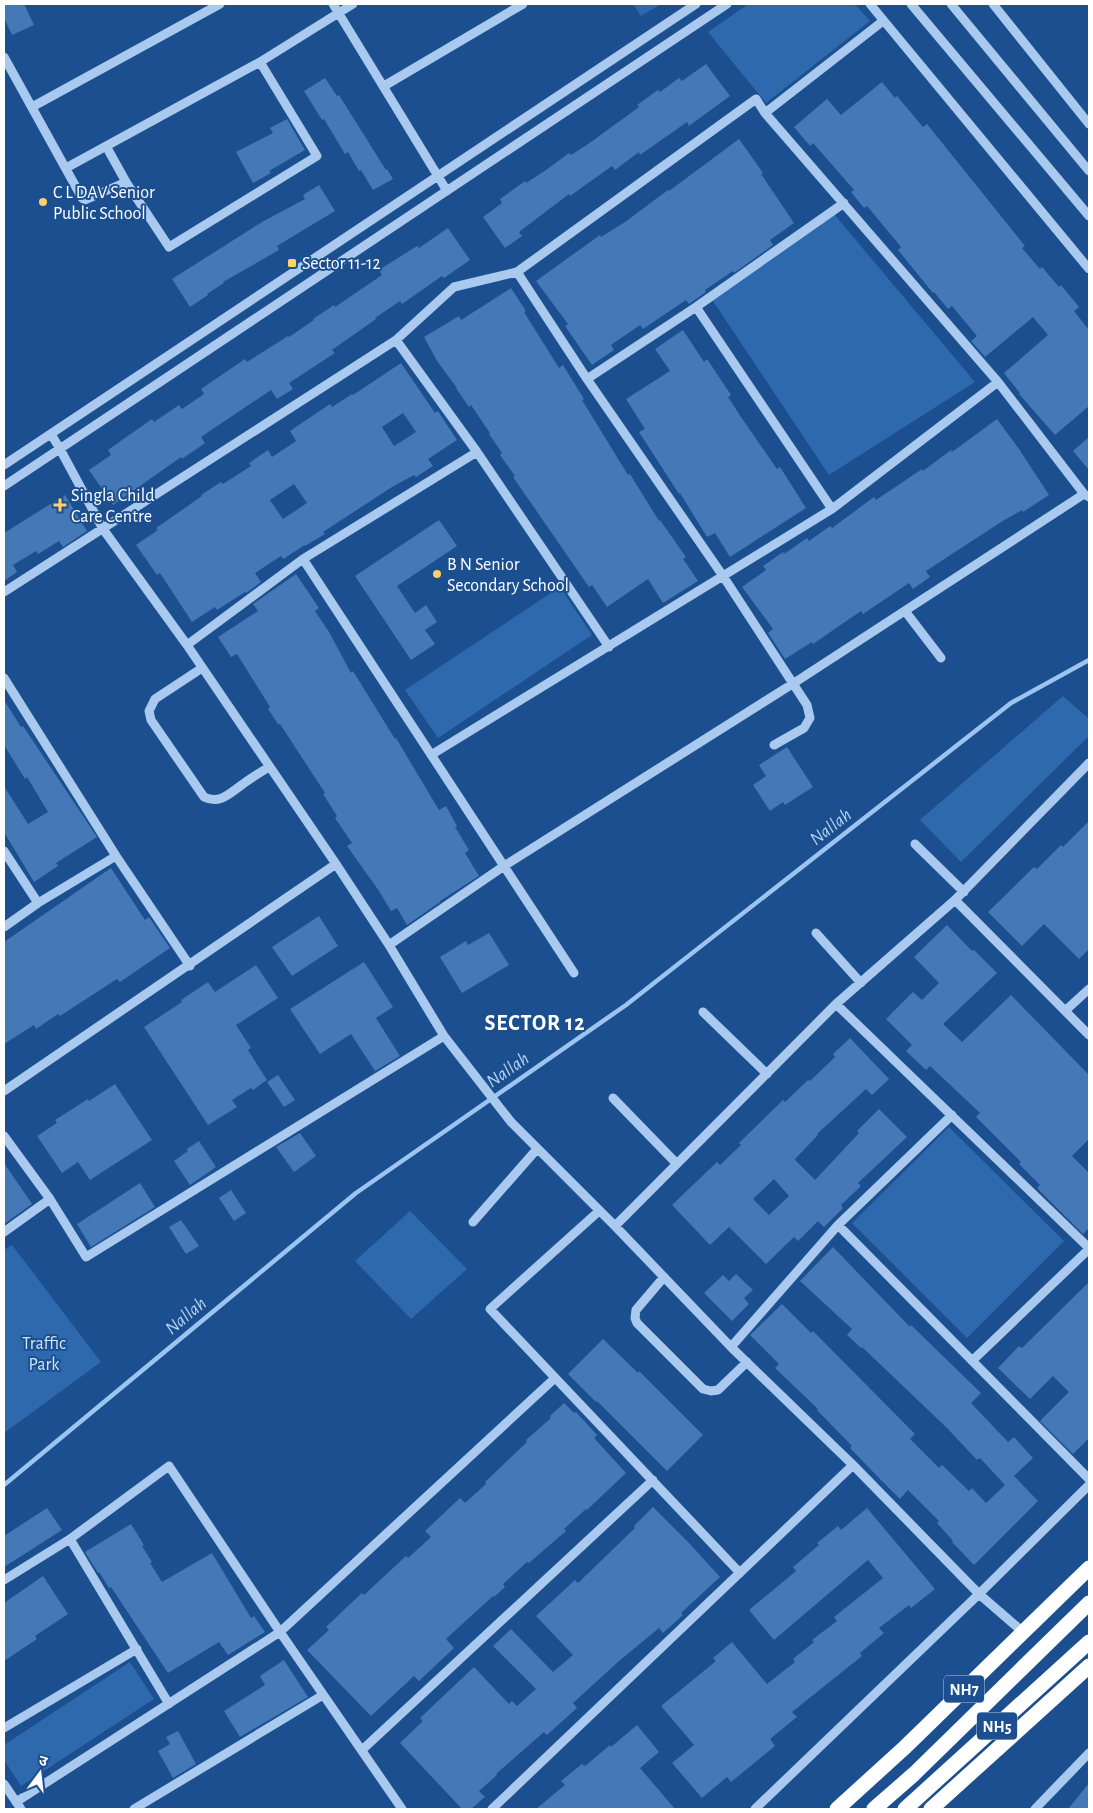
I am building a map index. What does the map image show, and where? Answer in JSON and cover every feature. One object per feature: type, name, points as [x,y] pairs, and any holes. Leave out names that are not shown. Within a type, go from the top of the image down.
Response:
[{"type":"highway","name":"NH7","points":[[837,1809],[903,1749],[1089,1568]]},
{"type":"highway","name":"NH5","points":[[874,1809],[914,1774],[1089,1603]]},
{"type":"highway","name":"NH5","points":[[905,1809],[1089,1642]]},
{"type":"highway","points":[[931,1809],[1089,1666]]},
{"type":"street","points":[[32,106],[220,4]]},
{"type":"street","points":[[333,4],[447,191]]},
{"type":"street","points":[[66,168],[260,62],[353,4]]},
{"type":"street","points":[[384,86],[523,4]]},
{"type":"street","points":[[4,465],[696,4]]},
{"type":"street","points":[[4,486],[727,4]]},
{"type":"street","points":[[870,4],[1089,268]]},
{"type":"street","points":[[911,4],[1089,216]]},
{"type":"street","points":[[951,4],[1089,171]]},
{"type":"street","points":[[993,4],[1089,124]]},
{"type":"street","points":[[765,113],[883,21]]},
{"type":"street","points":[[4,57],[85,200],[126,182]]},
{"type":"street","points":[[106,146],[126,182],[169,247],[317,156],[260,62]]},
{"type":"street","points":[[4,592],[396,340],[454,287],[517,272],[756,99],[765,113],[998,382],[1087,495],[504,866],[389,945]]},
{"type":"street","points":[[587,379],[696,307],[844,203]]},
{"type":"street","points":[[517,272],[587,379],[723,576],[807,705],[810,718],[804,728],[774,745]]},
{"type":"street","points":[[696,307],[832,509]]},
{"type":"street","points":[[396,340],[477,452],[609,647]]},
{"type":"street","points":[[431,755],[832,509],[998,382]]},
{"type":"street","points":[[50,434],[60,448],[103,529],[202,668],[336,864],[389,945],[444,1036],[468,1064],[511,1122],[979,1594],[1022,1632]]},
{"type":"street","points":[[186,645],[303,559],[477,452]]},
{"type":"street","points":[[303,559],[574,973]]},
{"type":"street","points":[[905,611],[941,658]]},
{"type":"street","points":[[202,668],[155,699],[149,712],[151,720],[204,797],[209,800],[217,801],[226,798],[243,783],[270,767]]},
{"type":"street","points":[[4,678],[116,856],[190,966]]},
{"type":"street","points":[[615,1226],[836,1004],[964,892],[1089,763]]},
{"type":"street","points":[[915,844],[964,892]]},
{"type":"street","points":[[4,851],[38,903]]},
{"type":"street","points":[[4,927],[38,903],[116,856]]},
{"type":"street","points":[[4,1091],[190,966],[336,864]]},
{"type":"street","points":[[955,900],[1089,1035]]},
{"type":"street","points":[[816,933],[861,983]]},
{"type":"street","points":[[1066,1010],[1089,989]]},
{"type":"street","points":[[836,1004],[1089,1248],[972,1362]]},
{"type":"street","points":[[703,1012],[767,1074]]},
{"type":"street","points":[[4,1136],[50,1199],[86,1258],[444,1036]]},
{"type":"street","points":[[613,1098],[677,1164]]},
{"type":"street","points":[[731,1346],[838,1225],[952,1115]]},
{"type":"street","points":[[473,1222],[537,1149]]},
{"type":"street","points":[[4,1232],[50,1199]]},
{"type":"street","points":[[599,1211],[490,1309],[740,1573]]},
{"type":"street","points":[[838,1225],[1089,1479]]},
{"type":"street","points":[[664,1277],[636,1310],[637,1323],[703,1389],[718,1390],[747,1362]]},
{"type":"street","points":[[4,1784],[18,1806],[280,1632],[555,1378]]},
{"type":"street","points":[[492,1809],[853,1465]]},
{"type":"street","points":[[4,1580],[70,1539],[169,1466],[402,1809]]},
{"type":"street","points":[[362,1750],[653,1480]]},
{"type":"street","points":[[755,1809],[1089,1486]]},
{"type":"street","points":[[70,1539],[169,1704]]},
{"type":"street","points":[[4,1728],[137,1649]]},
{"type":"street","points":[[134,1809],[324,1695]]},
{"type":"street","points":[[1035,1809],[1089,1753]]},
{"type":"green space","points":[[633,4],[661,4],[641,16]]},
{"type":"green space","points":[[748,4],[855,4],[870,21],[766,103],[708,32]]},
{"type":"green space","points":[[834,214],[975,382],[829,475],[711,298]]},
{"type":"green space","points":[[560,587],[592,635],[438,738],[405,690]]},
{"type":"green space","points":[[1063,696],[1089,719],[1089,736],[961,862],[920,820]]},
{"type":"green space","points":[[949,1127],[1064,1241],[967,1338],[852,1223]]},
{"type":"green space","points":[[410,1211],[467,1269],[411,1319],[355,1261]]},
{"type":"green space","name":"Traffic Park","points":[[12,1245],[101,1362],[4,1433],[4,1250]]},
{"type":"green space","points":[[130,1662],[154,1699],[21,1786],[4,1760],[4,1745]]},
{"type":"building","points":[[4,4],[24,4],[34,25],[12,35],[4,18]]},
{"type":"building","points":[[706,64],[730,96],[689,126],[687,122],[640,155],[639,152],[615,170],[612,166],[570,196],[569,194],[519,232],[522,236],[505,248],[483,217],[502,203],[500,199],[569,153],[571,155],[591,142],[639,107],[637,105],[658,90],[660,92],[679,78],[682,81]]},
{"type":"building","points":[[325,78],[337,96],[339,95],[393,179],[373,190],[348,152],[345,154],[304,91]]},
{"type":"building","points":[[882,82],[895,98],[897,96],[923,127],[927,124],[1025,246],[1022,248],[1040,269],[1042,267],[1059,287],[1061,285],[1079,307],[1074,311],[1089,330],[1089,406],[1055,435],[1019,394],[1004,373],[1048,335],[1033,317],[985,357],[971,341],[977,336],[952,306],[948,309],[933,293],[898,250],[901,247],[867,206],[864,208],[851,192],[854,190],[813,143],[810,146],[794,127],[827,99],[841,115]]},
{"type":"building","points":[[287,119],[305,150],[269,171],[271,173],[253,183],[236,152],[273,133],[270,128]]},
{"type":"building","points":[[739,139],[794,223],[770,240],[773,245],[734,273],[733,271],[705,290],[706,292],[689,304],[686,300],[643,329],[640,325],[611,345],[614,350],[592,365],[565,326],[568,324],[536,281],[600,235],[601,237],[625,222]]},
{"type":"building","points":[[319,185],[335,211],[277,246],[279,250],[223,282],[190,307],[172,279],[262,222],[305,199],[303,195]]},
{"type":"building","points":[[448,228],[470,260],[444,278],[442,276],[402,304],[400,301],[375,318],[332,350],[335,353],[289,383],[293,389],[277,399],[271,390],[201,437],[205,443],[182,459],[181,457],[113,505],[89,470],[111,455],[108,450],[152,419],[154,422],[179,405],[182,409],[204,394],[201,389],[245,359],[247,362],[289,337],[334,305],[335,307],[382,275],[379,270],[417,246],[419,248]]},
{"type":"building","points":[[511,288],[559,368],[563,365],[628,475],[630,474],[659,521],[686,557],[683,559],[698,581],[663,603],[648,579],[607,607],[592,585],[589,587],[513,477],[515,476],[500,455],[502,453],[490,433],[437,361],[424,337],[459,316],[461,320]]},
{"type":"building","points":[[683,330],[704,362],[707,359],[731,395],[728,397],[741,417],[777,469],[780,467],[806,508],[730,557],[715,533],[707,537],[639,432],[645,429],[626,399],[670,371],[655,349]]},
{"type":"building","points":[[401,363],[435,413],[438,411],[457,440],[428,459],[433,466],[416,477],[414,475],[392,487],[305,546],[283,559],[281,556],[255,573],[261,582],[217,610],[215,607],[192,622],[160,573],[157,575],[136,545],[158,530],[156,528],[201,495],[221,482],[223,484],[251,466],[249,463],[268,450],[272,457],[296,441],[290,431],[330,404],[332,407]],"holes":[[[403,413],[416,432],[394,446],[382,427]],[[294,484],[307,503],[283,519],[270,500]]]},
{"type":"building","points":[[997,419],[1049,495],[1023,512],[1022,510],[1001,522],[926,571],[930,577],[913,589],[909,583],[863,614],[861,611],[813,644],[812,642],[785,659],[768,633],[773,629],[742,587],[766,570],[763,566],[783,552],[784,554],[807,538],[809,541],[830,526],[832,528],[874,497],[876,500],[922,469],[923,471],[951,450],[952,452]]},
{"type":"building","points":[[1089,437],[1089,470],[1073,451]]},
{"type":"building","points":[[65,495],[87,531],[63,547],[59,541],[38,554],[36,551],[13,565],[17,572],[4,581],[4,533]]},
{"type":"building","points":[[439,520],[457,546],[397,586],[415,613],[426,605],[437,622],[425,630],[435,644],[411,660],[355,576]]},
{"type":"building","points":[[296,574],[319,608],[315,611],[329,632],[351,673],[353,671],[439,810],[446,806],[457,826],[455,827],[469,850],[465,853],[479,876],[407,925],[397,908],[391,911],[347,846],[352,843],[335,818],[337,816],[323,794],[325,793],[280,724],[278,724],[268,709],[270,707],[237,654],[231,657],[218,637],[258,611],[253,604]]},
{"type":"building","points":[[4,700],[97,837],[56,863],[58,866],[34,882],[4,832],[4,786],[28,824],[48,812],[27,777],[25,779],[4,745]]},
{"type":"building","points":[[787,747],[813,787],[785,805],[783,802],[770,811],[753,785],[766,776],[759,765]]},
{"type":"building","points":[[1089,821],[1089,949],[1079,959],[1044,924],[1022,946],[988,912],[1034,867],[1037,869]]},
{"type":"building","points":[[111,868],[145,920],[149,917],[170,948],[120,982],[117,979],[60,1016],[58,1014],[36,1029],[34,1025],[4,1044],[4,942]]},
{"type":"building","points":[[319,916],[338,946],[292,976],[272,947]]},
{"type":"building","points":[[947,925],[997,973],[943,1024],[962,1042],[1011,995],[1089,1075],[1089,1139],[1072,1156],[1089,1173],[1089,1228],[1083,1234],[1037,1188],[1040,1185],[1019,1164],[1021,1162],[976,1117],[980,1113],[930,1066],[926,1070],[906,1051],[912,1045],[886,1019],[913,992],[922,1000],[939,983],[914,957]]},
{"type":"building","points":[[489,933],[509,965],[462,993],[440,957],[466,941],[468,945]]},
{"type":"building","points":[[364,962],[393,1007],[376,1018],[400,1056],[375,1071],[351,1034],[320,1054],[290,1009]]},
{"type":"building","points":[[256,965],[278,998],[236,1025],[251,1048],[248,1050],[267,1080],[253,1090],[251,1088],[232,1100],[237,1107],[208,1125],[144,1027],[208,982],[215,992]]},
{"type":"building","points":[[850,1038],[889,1079],[872,1095],[866,1089],[817,1134],[795,1160],[815,1180],[859,1133],[857,1131],[879,1109],[907,1137],[858,1183],[861,1186],[841,1205],[843,1208],[824,1227],[818,1221],[798,1241],[794,1237],[766,1264],[729,1227],[710,1245],[672,1205],[717,1162],[720,1165],[741,1145],[739,1143],[783,1100],[785,1102],[808,1080],[810,1081],[835,1057],[833,1054]],"holes":[[[774,1179],[789,1196],[769,1215],[753,1199]]]},
{"type":"building","points":[[278,1075],[295,1100],[284,1107],[267,1082]]},
{"type":"building","points":[[115,1084],[152,1140],[90,1180],[78,1162],[62,1173],[37,1136],[57,1123],[55,1120]]},
{"type":"building","points":[[300,1133],[316,1156],[294,1172],[276,1147]]},
{"type":"building","points":[[199,1141],[216,1167],[190,1185],[174,1161]]},
{"type":"building","points":[[4,1163],[32,1204],[4,1224]]},
{"type":"building","points":[[140,1183],[155,1207],[91,1247],[77,1224]]},
{"type":"building","points":[[231,1190],[246,1213],[234,1221],[219,1198]]},
{"type":"building","points":[[181,1220],[199,1246],[186,1254],[169,1227]]},
{"type":"building","points":[[833,1247],[910,1327],[911,1325],[981,1393],[971,1403],[1008,1442],[1014,1437],[1033,1458],[1014,1476],[1038,1501],[974,1565],[952,1542],[937,1523],[939,1521],[908,1490],[900,1499],[879,1478],[850,1448],[852,1446],[818,1409],[775,1368],[779,1364],[750,1335],[782,1304],[811,1333],[813,1331],[915,1434],[910,1439],[939,1468],[942,1465],[969,1491],[972,1488],[986,1503],[1005,1485],[980,1458],[977,1460],[947,1428],[847,1335],[852,1329],[800,1281]]},
{"type":"building","points":[[736,1274],[753,1290],[744,1298],[749,1304],[732,1321],[704,1293],[723,1275],[729,1281]]},
{"type":"building","points":[[1089,1282],[1089,1438],[1073,1454],[1040,1421],[1069,1392],[1053,1376],[1030,1399],[998,1368],[1019,1346],[1022,1348]]},
{"type":"building","points":[[603,1339],[638,1373],[639,1371],[703,1435],[667,1471],[568,1374]]},
{"type":"building","points":[[564,1403],[574,1413],[576,1412],[597,1435],[594,1438],[626,1473],[564,1529],[566,1531],[529,1563],[527,1562],[503,1584],[505,1587],[446,1639],[454,1648],[419,1681],[414,1676],[371,1716],[307,1650],[329,1630],[326,1627],[362,1593],[364,1595],[406,1556],[408,1558],[431,1537],[425,1531],[460,1498],[465,1503],[486,1484],[485,1482]]},
{"type":"building","points":[[653,1507],[720,1577],[681,1613],[683,1615],[663,1633],[659,1628],[618,1662],[573,1703],[577,1708],[547,1735],[544,1732],[496,1774],[479,1791],[485,1797],[471,1809],[462,1809],[400,1743],[423,1721],[420,1718],[474,1667],[509,1704],[512,1701],[517,1706],[536,1689],[493,1646],[511,1629],[553,1672],[573,1655],[536,1616],[575,1580],[578,1583],[635,1528],[634,1526]]},
{"type":"building","points":[[47,1508],[62,1530],[4,1567],[4,1536]]},
{"type":"building","points":[[867,1508],[935,1589],[911,1608],[909,1605],[879,1628],[884,1633],[860,1653],[862,1656],[792,1712],[797,1717],[770,1739],[775,1746],[731,1782],[727,1777],[702,1798],[672,1763],[694,1745],[661,1706],[716,1661],[713,1658],[732,1642],[767,1684],[795,1662],[793,1659],[814,1642],[812,1640],[837,1621],[834,1617],[883,1578],[868,1560],[774,1640],[749,1610],[796,1571],[793,1567],[819,1545],[817,1543],[838,1526],[841,1530]]},
{"type":"building","points":[[131,1524],[144,1545],[142,1546],[152,1562],[150,1563],[162,1582],[212,1553],[251,1618],[254,1616],[265,1632],[228,1655],[219,1642],[168,1673],[111,1587],[109,1588],[85,1552]]},
{"type":"building","points":[[43,1576],[68,1614],[35,1636],[37,1639],[4,1661],[4,1603]]},
{"type":"building","points":[[284,1660],[308,1697],[240,1737],[224,1711],[265,1685],[260,1676]]},
{"type":"building","points":[[637,1725],[659,1752],[640,1768],[675,1809],[536,1809],[565,1785],[561,1781],[582,1764],[585,1766],[610,1745],[611,1747]]},
{"type":"building","points":[[178,1731],[196,1764],[173,1778],[158,1751],[170,1744],[166,1737]]},
{"type":"building","points":[[1089,1783],[1089,1809],[1068,1809]]},
{"type":"waterway","name":"Nallah","points":[[4,1485],[356,1193],[626,1005],[1011,703],[1089,660]]},
{"type":"place","name":"C L DAV Senior Public School","points":[[43,202]]},
{"type":"place","name":"Sector 11-12","points":[[292,263]]},
{"type":"place","name":"Singla Child Care Centre","points":[[60,505]]},
{"type":"place","name":"B N Senior Secondary School","points":[[437,574]]},
{"type":"district","name":"SECTOR 12","points":[[535,1022]]}]
